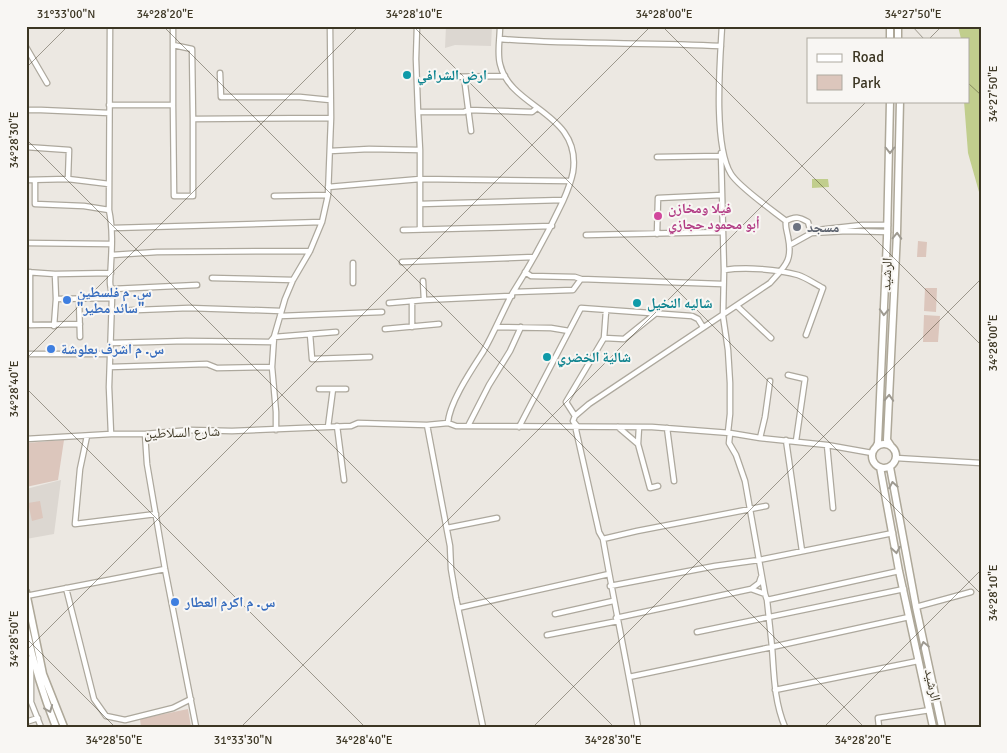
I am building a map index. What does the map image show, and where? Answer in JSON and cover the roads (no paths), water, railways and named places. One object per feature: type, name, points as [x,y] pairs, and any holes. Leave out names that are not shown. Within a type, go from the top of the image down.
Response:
[{"type":"main road","name":"الرشيد","points":[[874,450],[878,443],[888,229],[890,102]]},
{"type":"main road","name":"الرشيد","points":[[890,446],[887,440],[897,233],[900,102]]},
{"type":"main road","points":[[885,444],[890,446],[895,451],[896,458],[890,467],[880,467],[873,460],[874,450],[885,444]]},
{"type":"main road","name":"الرشيد","points":[[880,467],[899,571],[933,727]]},
{"type":"main road","name":"الرشيد","points":[[890,467],[916,606],[942,727]]},
{"type":"main road","points":[[26,595],[43,674],[64,727]]},
{"type":"main road","points":[[26,628],[45,701],[56,727]]},
{"type":"street","points":[[110,26],[109,210],[113,228],[110,285],[112,289],[109,401],[111,434]]},
{"type":"street","points":[[173,26],[173,45],[173,105],[174,196],[193,196],[192,49],[173,45]]},
{"type":"street","points":[[276,430],[272,367],[274,337],[280,314],[293,280],[310,251],[322,222],[328,195],[331,118],[330,26]]},
{"type":"street","points":[[417,26],[420,229]]},
{"type":"street","points":[[448,423],[448,417],[460,391],[552,226],[570,181],[573,167],[571,148],[556,122],[521,95],[505,76],[500,63],[500,26]]},
{"type":"street","points":[[722,26],[719,87],[724,270],[722,284],[723,316],[730,383],[729,443],[736,455],[745,481],[767,600],[775,690],[785,727]]},
{"type":"street","points":[[500,39],[542,42],[721,46]]},
{"type":"street","points":[[26,47],[47,84]]},
{"type":"street","points":[[220,73],[221,98],[300,97],[330,100]]},
{"type":"street","points":[[446,77],[505,76]]},
{"type":"street","points":[[464,77],[471,131]]},
{"type":"street","points":[[109,105],[173,105]]},
{"type":"street","points":[[418,112],[464,112],[468,110],[532,112],[537,108]]},
{"type":"street","points":[[26,110],[109,113]]},
{"type":"street","points":[[193,119],[331,118]]},
{"type":"street","points":[[721,139],[731,174],[786,221]]},
{"type":"street","points":[[26,147],[69,150],[68,179]]},
{"type":"street","points":[[330,151],[369,149],[420,150]]},
{"type":"street","points":[[657,157],[721,156]]},
{"type":"street","points":[[26,180],[68,179],[109,184]]},
{"type":"street","points":[[328,187],[420,179],[570,181]]},
{"type":"street","points":[[35,180],[35,204],[84,206],[109,210]]},
{"type":"street","points":[[274,196],[328,195]]},
{"type":"street","points":[[657,234],[658,198],[722,195]]},
{"type":"street","points":[[420,204],[563,200]]},
{"type":"street","points":[[786,221],[793,217],[799,217],[808,222],[811,233]]},
{"type":"street","points":[[638,727],[631,693],[630,677],[610,586],[603,539],[599,532],[576,430],[577,426],[573,422],[575,416],[589,404],[770,283],[788,263],[790,244],[785,225],[786,221]]},
{"type":"street","points":[[113,228],[322,222]]},
{"type":"street","points":[[790,244],[817,230],[862,225],[888,229]]},
{"type":"street","points":[[403,230],[552,226]]},
{"type":"street","points":[[586,235],[723,232]]},
{"type":"street","points":[[26,243],[111,244]]},
{"type":"street","points":[[112,256],[157,252],[310,251]]},
{"type":"street","points":[[402,262],[534,257]]},
{"type":"street","points":[[353,263],[354,283]]},
{"type":"street","points":[[724,270],[738,268],[780,272],[799,276],[823,288],[806,335]]},
{"type":"street","points":[[80,324],[28,325],[28,272],[55,274],[111,273]]},
{"type":"street","points":[[525,272],[531,276],[722,284]]},
{"type":"street","points":[[54,326],[55,274]]},
{"type":"street","points":[[212,278],[293,280]]},
{"type":"street","points":[[389,303],[573,290],[581,279]]},
{"type":"street","points":[[423,281],[424,300]]},
{"type":"street","points":[[112,289],[197,286]]},
{"type":"street","points":[[79,298],[80,337]]},
{"type":"street","points":[[56,299],[112,298]]},
{"type":"street","points":[[412,301],[412,327]]},
{"type":"street","points":[[737,306],[771,338]]},
{"type":"street","points":[[111,311],[188,308],[280,314],[382,312]]},
{"type":"street","points":[[519,427],[582,308],[692,316],[698,319],[703,327]]},
{"type":"street","points":[[575,416],[566,402],[604,338],[606,311]]},
{"type":"street","points":[[604,338],[624,339],[655,314]]},
{"type":"street","points":[[385,329],[439,324]]},
{"type":"street","points":[[496,327],[551,328],[569,331]]},
{"type":"street","points":[[468,426],[489,385],[510,351],[521,327]]},
{"type":"street","points":[[111,343],[186,341],[270,342],[274,337],[336,332]]},
{"type":"street","points":[[310,334],[312,359],[370,357]]},
{"type":"street","points":[[26,354],[111,354]]},
{"type":"street","points":[[110,367],[207,364],[217,368],[272,367]]},
{"type":"street","points":[[788,375],[804,379],[796,441]]},
{"type":"street","points":[[760,438],[770,381]]},
{"type":"street","points":[[319,389],[346,389]]},
{"type":"street","points":[[328,427],[332,389]]},
{"type":"street","name":"شارع السلاطين","points":[[26,439],[145,434],[190,430],[276,430],[352,426],[358,423],[448,423],[456,426],[618,426],[668,428],[729,433],[874,450]]},
{"type":"street","points":[[427,424],[450,546],[450,569],[483,727]]},
{"type":"street","points":[[337,426],[344,480]]},
{"type":"street","points":[[618,426],[638,444]]},
{"type":"street","points":[[639,427],[638,444],[650,488],[658,486]]},
{"type":"street","points":[[668,428],[674,481]]},
{"type":"street","points":[[145,434],[147,438],[147,464],[165,570],[196,727]]},
{"type":"street","points":[[87,436],[80,469],[75,524],[156,514]]},
{"type":"street","points":[[786,440],[802,551]]},
{"type":"street","points":[[827,445],[833,508]]},
{"type":"street","points":[[896,458],[981,463]]},
{"type":"street","points":[[603,539],[766,506]]},
{"type":"street","points":[[447,528],[497,518]]},
{"type":"street","points":[[610,586],[715,566],[759,560],[893,533]]},
{"type":"street","points":[[26,595],[165,570]]},
{"type":"street","points":[[767,600],[899,571]]},
{"type":"street","points":[[458,608],[609,574]]},
{"type":"street","points":[[547,635],[751,589],[759,583],[762,576]]},
{"type":"street","points":[[66,588],[94,699],[106,716],[125,720],[174,708],[191,699]]},
{"type":"street","points":[[751,589],[765,594]]},
{"type":"street","points":[[696,632],[904,589]]},
{"type":"street","points":[[916,606],[971,592]]},
{"type":"street","points":[[555,614],[613,601]]},
{"type":"street","points":[[630,677],[910,617]]},
{"type":"street","points":[[31,653],[31,702],[41,727]]},
{"type":"street","points":[[775,690],[918,661]]},
{"type":"street","points":[[879,727],[878,718],[930,710]]},
{"type":"street","points":[[26,722],[38,718]]},
{"type":"place","name":"ارض الشرافي","points":[[407,75]]},
{"type":"place","name":"فيلا ومخازن أبو محمود حجازي","points":[[658,216]]},
{"type":"place","name":"مسجد","points":[[797,227]]},
{"type":"place","name":"س. م فلسطين \"سائد مطير\"","points":[[67,300]]},
{"type":"place","name":"شاليه النخيل","points":[[637,303]]},
{"type":"place","name":"س. م اشرف بعلوشة","points":[[51,349]]},
{"type":"place","name":"شالية الخضري","points":[[547,357]]},
{"type":"place","name":"س. م اكرم العطار","points":[[175,602]]}]
